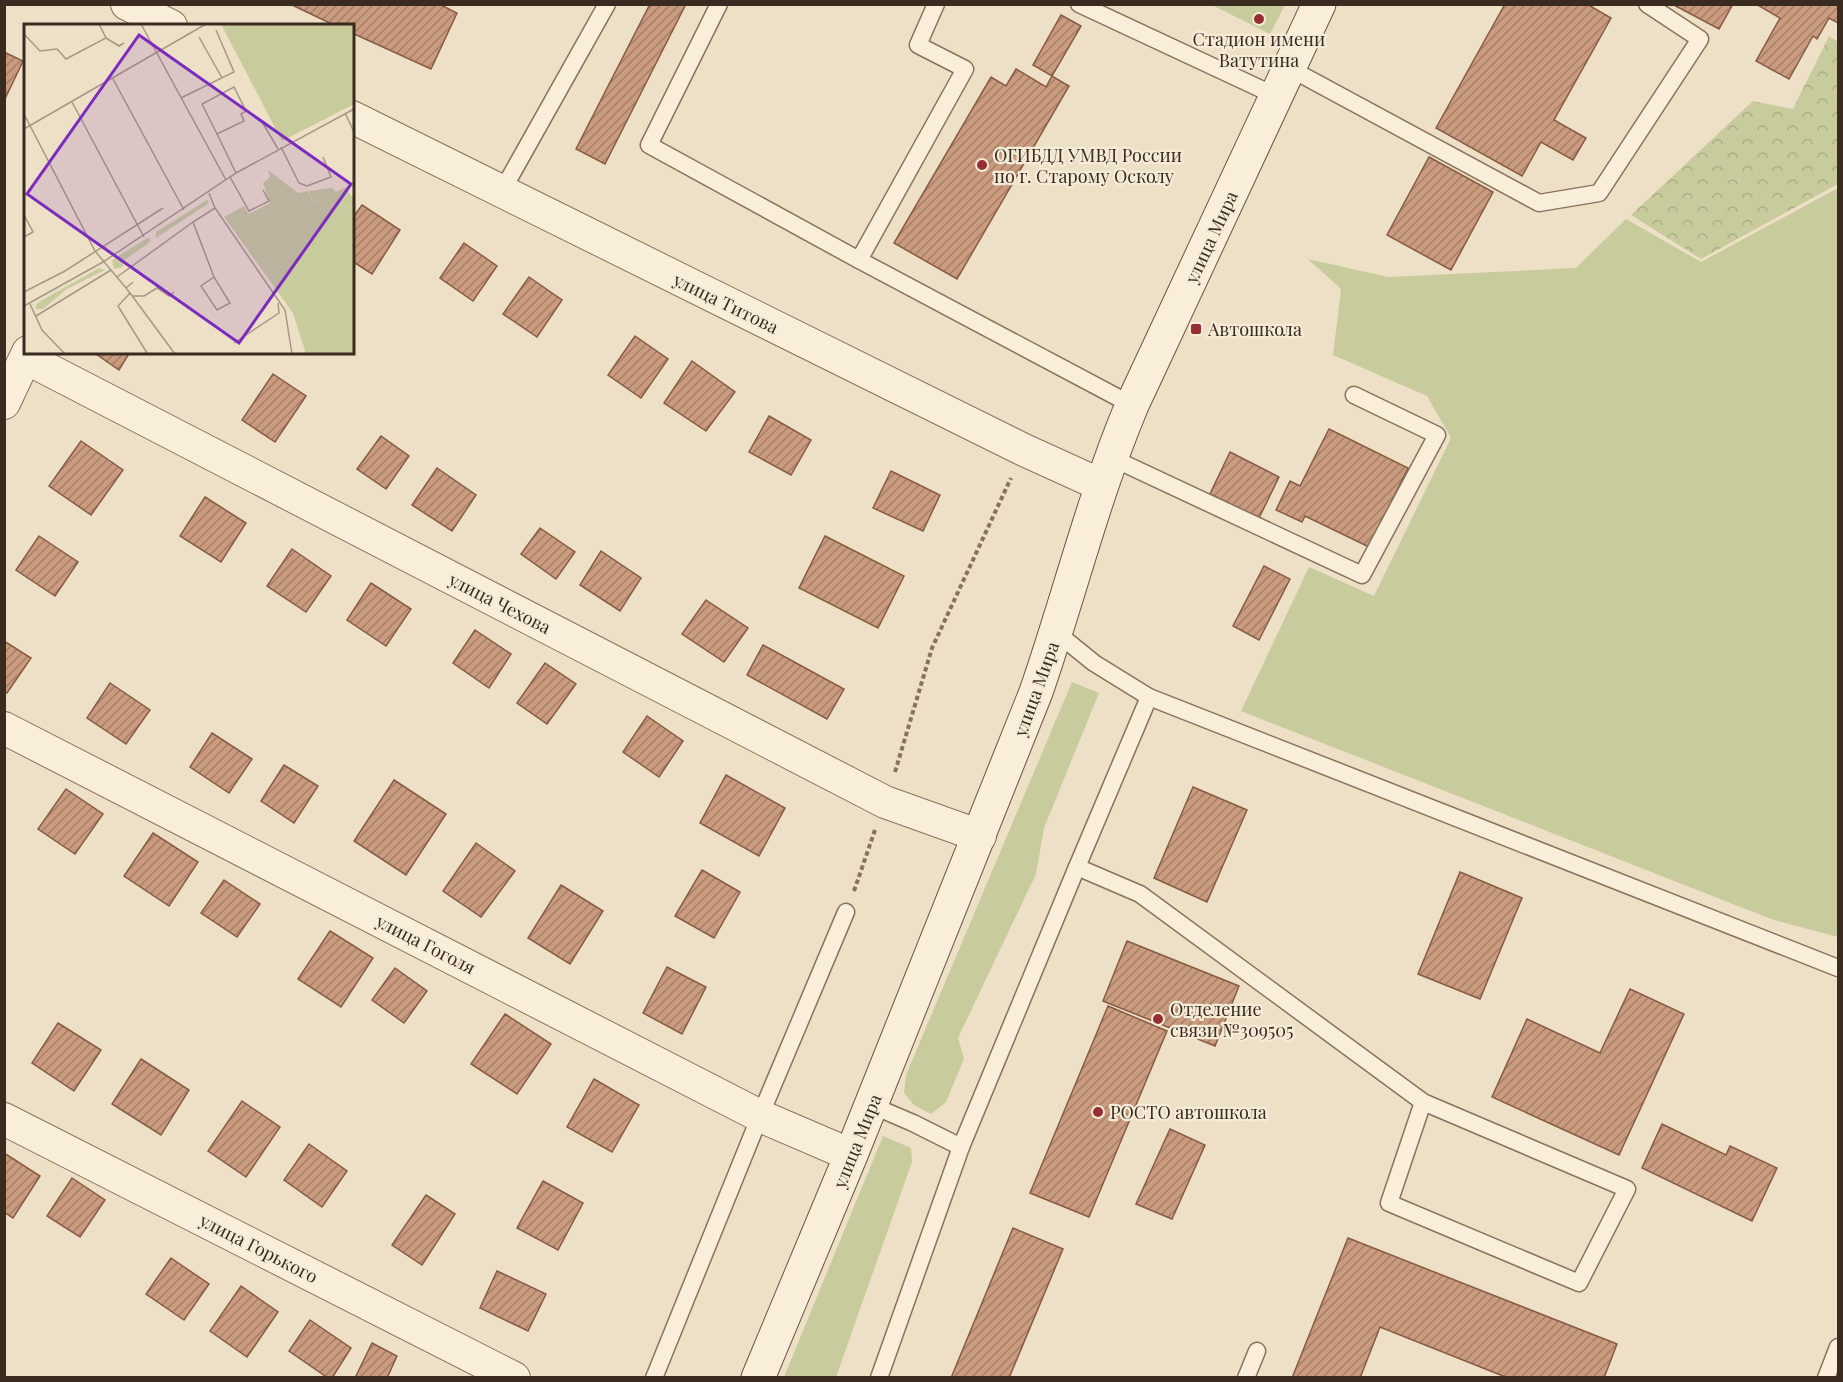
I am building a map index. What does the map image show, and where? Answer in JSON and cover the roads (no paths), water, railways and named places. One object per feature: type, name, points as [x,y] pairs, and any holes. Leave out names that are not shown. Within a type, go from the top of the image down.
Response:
[{"type":"main road","name":"улица Мира","points":[[758,1377],[871,1106],[1036,692],[1057,633],[1106,471],[1132,405],[1319,4]]},
{"type":"street","points":[[127,4],[166,19]]},
{"type":"street","name":"улица Титова","points":[[354,118],[501,193],[1024,450],[1106,471]]},
{"type":"street","points":[[4,404],[27,355]]},
{"type":"street","name":"улица Чехова","points":[[27,355],[885,802],[980,836]]},
{"type":"street","name":"улица Гоголя","points":[[4,728],[760,1116],[851,1155]]},
{"type":"street","name":"улица Горького","points":[[4,1119],[514,1377]]},
{"type":"lane","points":[[501,193],[607,4]]},
{"type":"lane","points":[[719,4],[649,145],[1132,405]]},
{"type":"lane","points":[[860,260],[965,69],[918,45],[936,4]]},
{"type":"lane","points":[[1080,4],[1283,82],[1539,203],[1599,193],[1700,39],[1647,4]]},
{"type":"lane","points":[[1106,471],[1362,574],[1437,435],[1354,394]]},
{"type":"lane","points":[[1057,633],[1094,663],[1149,697],[1839,968]]},
{"type":"lane","points":[[879,1377],[961,1147],[1149,697]]},
{"type":"lane","points":[[1077,867],[1140,894],[1423,1102],[1627,1189],[1579,1283],[1389,1203],[1423,1102]]},
{"type":"lane","points":[[654,1377],[846,912]]},
{"type":"lane","points":[[871,1106],[913,1123],[961,1147]]},
{"type":"lane","points":[[1826,1377],[1839,1347]]},
{"type":"lane","points":[[1246,1377],[1257,1351]]},
{"type":"place","name":"Стадион имени Ватутина","points":[[1259,19]]},
{"type":"place","name":"ОГИБДД УМВД России по г. Старому Осколу","points":[[982,165]]},
{"type":"place","name":"Автошкола","points":[[1196,329]]},
{"type":"place","name":"Отделение связи №309505","points":[[1158,1019]]},
{"type":"place","name":"РОСТО автошкола","points":[[1098,1112]]}]
